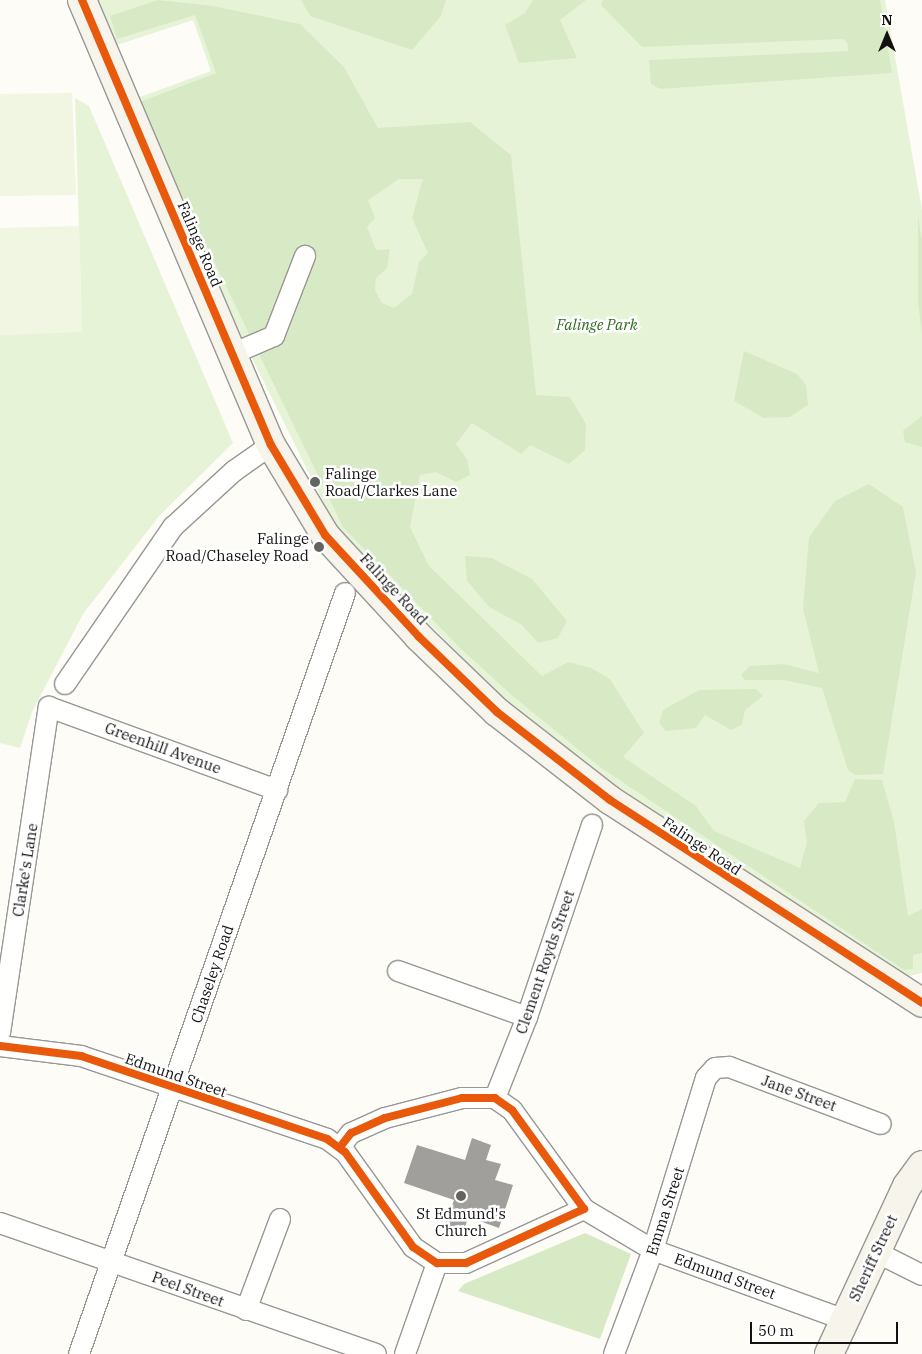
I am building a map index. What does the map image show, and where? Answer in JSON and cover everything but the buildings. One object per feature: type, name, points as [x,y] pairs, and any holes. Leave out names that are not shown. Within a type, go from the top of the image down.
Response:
[{"type":"main road","name":"Falinge Road","points":[[82,0],[271,445],[325,535],[493,709],[610,800],[922,1003]]},
{"type":"main road","name":"Sheriff Street","points":[[828,1354],[907,1186],[922,1165]]},
{"type":"street","points":[[232,354],[274,336],[305,256]]},
{"type":"street","points":[[66,684],[174,527],[234,471],[271,445]]},
{"type":"street","name":"Chaseley Road","points":[[79,1354],[344,594]]},
{"type":"street","name":"Greenhill Avenue","points":[[49,707],[277,790]]},
{"type":"street","name":"Clarke's Lane","points":[[0,1033],[49,707]]},
{"type":"street","name":"Clement Royds Street","points":[[495,1098],[527,1017],[592,825]]},
{"type":"street","points":[[398,971],[527,1017]]},
{"type":"street","name":"Edmund Street","points":[[0,1046],[81,1056],[340,1146]]},
{"type":"street","name":"Jane Street","points":[[715,1068],[728,1067],[881,1124]]},
{"type":"street","name":"Emma Street","points":[[614,1354],[653,1250],[706,1078],[715,1068]]},
{"type":"street","points":[[462,1098],[495,1098],[512,1110],[584,1209],[466,1263],[437,1263],[413,1247],[340,1146],[351,1133],[385,1118],[462,1098]]},
{"type":"street","name":"Edmund Street","points":[[584,1209],[653,1250],[845,1320]]},
{"type":"street","points":[[246,1310],[280,1219]]},
{"type":"street","name":"Peel Street","points":[[0,1224],[376,1354]]},
{"type":"street","points":[[876,1252],[922,1275]]},
{"type":"street","points":[[405,1354],[437,1263]]},
{"type":"green space","name":"Falinge Park","points":[[97,0],[885,0],[922,210],[922,973],[905,977],[599,774],[511,707],[337,530],[174,200],[132,100],[211,71],[193,20],[114,46]]},
{"type":"green space","points":[[158,0],[213,6],[300,24],[344,67],[378,128],[470,122],[511,155],[536,395],[570,397],[586,424],[585,450],[569,464],[530,445],[521,454],[472,423],[456,444],[467,459],[470,475],[456,482],[436,472],[420,475],[410,527],[429,566],[542,676],[568,662],[591,668],[610,679],[644,733],[623,757],[696,806],[714,831],[800,868],[807,842],[804,821],[819,803],[845,802],[855,779],[882,780],[894,822],[908,916],[922,909],[922,953],[913,955],[913,969],[904,970],[600,767],[515,698],[459,647],[343,527],[137,103],[216,73],[195,15],[117,39],[110,16]],"holes":[[[399,179],[423,179],[412,218],[428,253],[419,262],[412,294],[394,308],[382,303],[375,290],[376,278],[387,268],[390,249],[376,250],[367,227],[375,218],[368,200]]]},
{"type":"green space","points":[[301,0],[446,0],[441,16],[412,50],[310,16]]},
{"type":"green space","points":[[533,0],[586,0],[560,20],[577,58],[519,63],[505,25],[525,13]]},
{"type":"green space","points":[[603,0],[880,0],[892,73],[660,89],[651,84],[649,60],[848,51],[848,45],[844,39],[642,47],[601,5]]},
{"type":"green space","points":[[72,93],[76,195],[0,196],[0,94]]},
{"type":"green space","points":[[75,98],[89,106],[233,443],[160,515],[83,614],[32,712],[20,748],[0,743],[0,335],[82,331]]},
{"type":"green space","points":[[918,216],[922,241],[922,336],[918,301]]},
{"type":"green space","points":[[79,226],[82,332],[0,335],[0,228]]},
{"type":"green space","points":[[744,351],[797,374],[806,385],[808,405],[790,417],[764,418],[734,401]]},
{"type":"green space","points":[[922,416],[922,447],[905,442],[903,431]]},
{"type":"green space","points":[[869,484],[903,507],[916,572],[883,774],[855,775],[848,770],[822,688],[784,680],[745,680],[741,675],[750,666],[784,664],[819,673],[803,609],[809,537],[835,501]]},
{"type":"green space","points":[[465,556],[492,558],[532,579],[567,621],[558,638],[538,643],[522,625],[489,607],[467,581]]},
{"type":"green space","points":[[756,689],[763,696],[745,710],[742,725],[731,730],[705,715],[696,728],[666,731],[659,723],[663,710],[699,690]]},
{"type":"green space","points":[[585,1233],[631,1254],[600,1339],[458,1291],[464,1284]]},
{"type":"cycle path","points":[[82,0],[271,445],[325,535],[419,637],[497,712],[610,800],[922,1003]]},
{"type":"cycle path","points":[[0,1046],[81,1056],[327,1139],[345,1152],[413,1247],[437,1263],[466,1263],[584,1209],[512,1110],[495,1098],[462,1098],[385,1118],[351,1133],[340,1147]]},
{"type":"place","name":"Falinge Road/Clarkes Lane","points":[[315,482]]},
{"type":"place","name":"Falinge Road/Chaseley Road","points":[[319,547]]},
{"type":"place","name":"St Edmund's Church","points":[[461,1196]]}]
